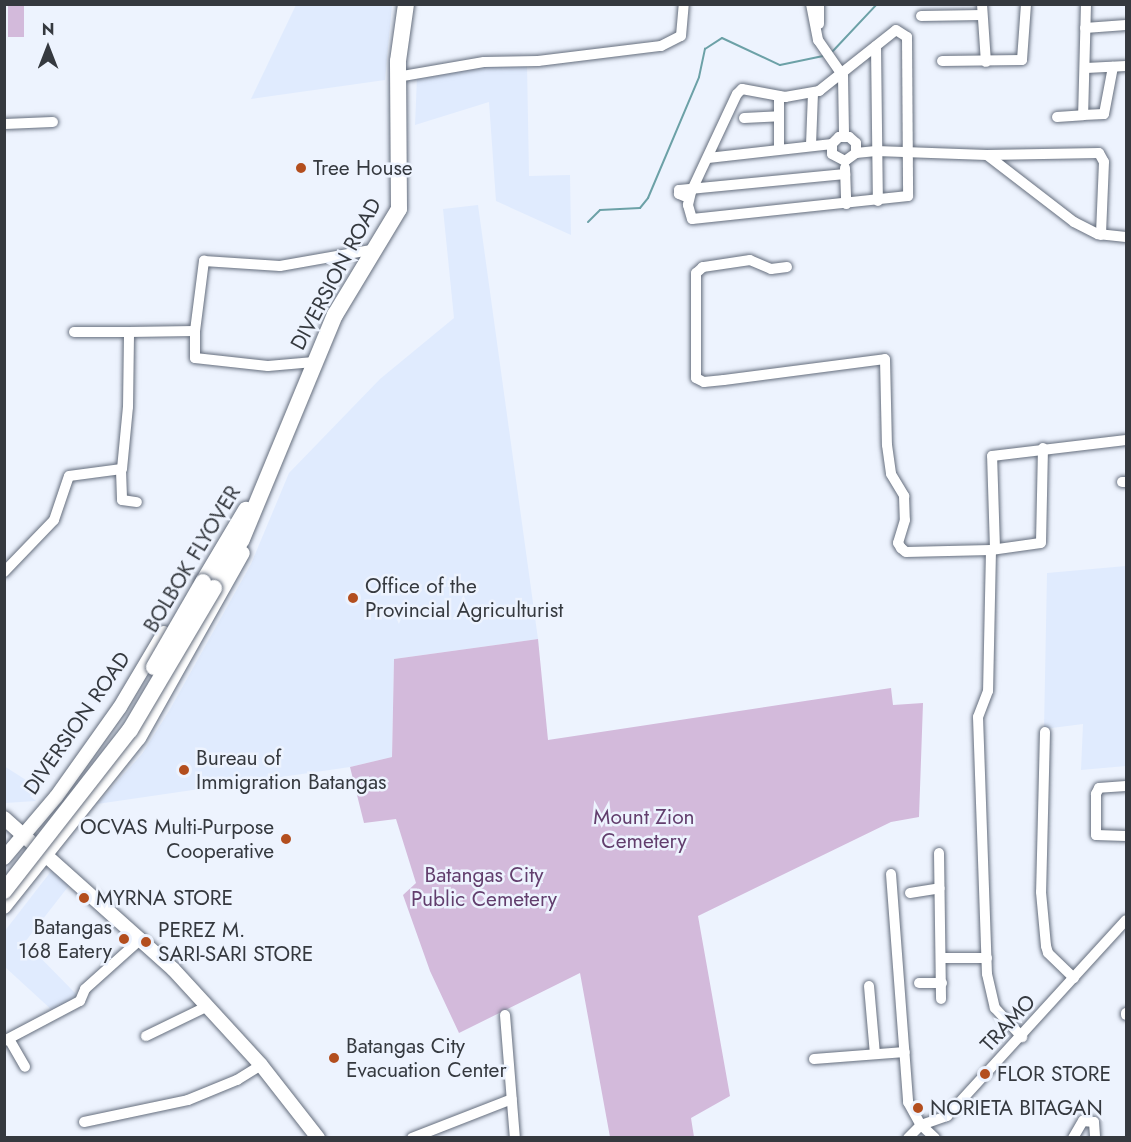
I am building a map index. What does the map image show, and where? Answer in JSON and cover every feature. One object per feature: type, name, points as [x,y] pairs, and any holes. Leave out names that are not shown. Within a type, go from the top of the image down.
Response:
[{"type":"highway","name":"DIVERSION ROAD","points":[[263,485],[335,315],[394,221],[400,203],[397,77],[406,4]]},
{"type":"highway","name":"BOLBOK FLYOVER","points":[[4,891],[130,730],[263,485]]},
{"type":"highway","name":"BOLBOK FLYOVER","points":[[4,874],[121,724],[208,585]]},
{"type":"main road","name":"DIVERSION ROAD","points":[[4,858],[56,797],[120,707],[225,531],[263,485]]},
{"type":"main road","name":"DIVERSION ROAD","points":[[4,906],[139,738],[247,544],[263,485]]},
{"type":"main road","points":[[4,818],[142,938],[261,1065],[318,1137]]},
{"type":"street","points":[[397,77],[484,62],[538,61],[661,46],[681,36],[684,4]]},
{"type":"street","points":[[811,4],[818,40],[843,76],[844,136]]},
{"type":"street","points":[[818,40],[819,4]]},
{"type":"street","points":[[942,61],[1022,60],[1026,4]]},
{"type":"street","points":[[1083,115],[1086,4]]},
{"type":"street","points":[[921,16],[938,10],[982,10],[986,62]]},
{"type":"street","points":[[1085,28],[1126,25]]},
{"type":"street","points":[[896,30],[907,37],[910,194],[878,201],[697,221],[689,214],[690,195],[742,89],[779,96],[813,93],[843,76],[896,30]]},
{"type":"street","points":[[876,46],[878,201]]},
{"type":"street","points":[[1086,68],[1126,66]]},
{"type":"street","points":[[1057,117],[1104,114],[1113,67]]},
{"type":"street","points":[[811,145],[813,93]]},
{"type":"street","points":[[779,96],[779,149]]},
{"type":"street","points":[[744,118],[779,116]]},
{"type":"street","points":[[4,124],[52,122]]},
{"type":"street","points":[[708,158],[832,144],[844,136]]},
{"type":"street","points":[[844,136],[853,139],[856,153]]},
{"type":"street","points":[[832,144],[832,154],[844,161]]},
{"type":"street","points":[[844,161],[856,153],[876,151],[987,155],[1099,153],[1104,162],[1101,235]]},
{"type":"street","points":[[987,155],[1074,222],[1101,235],[1126,237]]},
{"type":"street","points":[[844,161],[846,204]]},
{"type":"street","points":[[690,195],[845,174]]},
{"type":"street","points":[[314,362],[268,366],[195,358],[195,331],[204,261],[280,266],[376,249]]},
{"type":"street","points":[[787,267],[774,269],[750,260],[703,267],[696,273],[696,378],[704,382],[724,380],[885,359],[886,445],[891,474],[904,496],[905,520],[898,543],[906,552],[993,550],[1041,543],[1043,448]]},
{"type":"street","points":[[74,332],[195,331]]},
{"type":"street","points":[[129,332],[128,407],[121,470],[122,500],[137,502]]},
{"type":"street","points":[[1022,1037],[995,1008],[988,986],[978,717],[988,691],[993,550],[992,456],[1043,448],[1126,440]]},
{"type":"street","points":[[4,572],[54,520],[69,476],[121,470]]},
{"type":"street","points":[[1046,732],[1041,892],[1046,946],[1048,953],[1074,978]]},
{"type":"street","points":[[1126,786],[1099,788],[1096,794],[1096,836],[1126,836]]},
{"type":"street","points":[[939,853],[941,999]]},
{"type":"street","points":[[891,874],[908,1102],[921,1125],[935,1137]]},
{"type":"street","points":[[910,893],[940,888]]},
{"type":"street","name":"TRAMO","points":[[908,1137],[921,1125],[948,1116],[1126,920]]},
{"type":"street","points":[[25,1067],[7,1040],[80,1001],[85,989],[142,938]]},
{"type":"street","points":[[941,958],[987,958]]},
{"type":"street","points":[[919,983],[942,983]]},
{"type":"street","points":[[869,986],[875,1054]]},
{"type":"street","points":[[146,1036],[208,1006]]},
{"type":"street","points":[[505,1015],[515,1137]]},
{"type":"street","points":[[814,1059],[905,1052]]},
{"type":"street","points":[[84,1122],[188,1100],[237,1080],[261,1065]]},
{"type":"street","points":[[412,1137],[512,1099]]},
{"type":"street","points":[[1073,1137],[1083,1121],[1094,1122],[1095,1137]]},
{"type":"shaded area","points":[[296,5],[392,5],[385,80],[251,99]]},
{"type":"shaded area","points":[[527,63],[529,176],[570,175],[571,235],[496,201],[489,102],[415,125],[417,77],[484,65]]},
{"type":"shaded area","points":[[478,205],[538,639],[394,659],[392,757],[350,767],[97,804],[142,754],[169,711],[251,564],[289,473],[380,379],[454,318],[443,209]]},
{"type":"shaded area","points":[[1126,566],[1126,766],[1081,770],[1083,724],[1044,729],[1047,573]]},
{"type":"shaded area","points":[[4,766],[37,787],[30,796],[36,801],[5,803]]},
{"type":"shaded area","points":[[52,870],[71,883],[25,942],[77,995],[77,999],[54,1012],[5,967],[4,932]]},
{"type":"green space","points":[[8,6],[24,6],[24,37],[8,37]]},
{"type":"green space","name":"Mount Zion Cemetery","points":[[538,639],[548,740],[891,688],[893,705],[923,703],[919,817],[891,822],[698,916],[730,1096],[691,1118],[694,1137],[610,1137],[580,973],[459,1033],[430,971],[403,895],[416,883],[396,819],[364,823],[350,767],[392,757],[394,659]]},
{"type":"waterway","points":[[832,52],[877,4]]},
{"type":"waterway","points":[[588,222],[600,210],[640,208],[648,198],[699,77],[705,49],[722,38],[780,65],[823,56]]},
{"type":"place","name":"Tree House","points":[[301,168]]},
{"type":"place","name":"Office of the Provincial Agriculturist","points":[[353,598]]},
{"type":"place","name":"Bureau of Immigration Batangas","points":[[184,770]]},
{"type":"place","name":"OCVAS Multi-Purpose Cooperative","points":[[286,839]]},
{"type":"place","name":"MYRNA STORE","points":[[84,898]]},
{"type":"place","name":"Batangas 168 Eatery","points":[[124,939]]},
{"type":"place","name":"PEREZ M. SARI-SARI STORE","points":[[146,942]]},
{"type":"place","name":"Batangas City Evacuation Center","points":[[334,1058]]},
{"type":"place","name":"FLOR STORE","points":[[985,1074]]},
{"type":"place","name":"NORIETA BITAGAN","points":[[918,1108]]},
{"type":"park label","name":"Batangas City Public Cemetery","points":[[484,887]]}]
